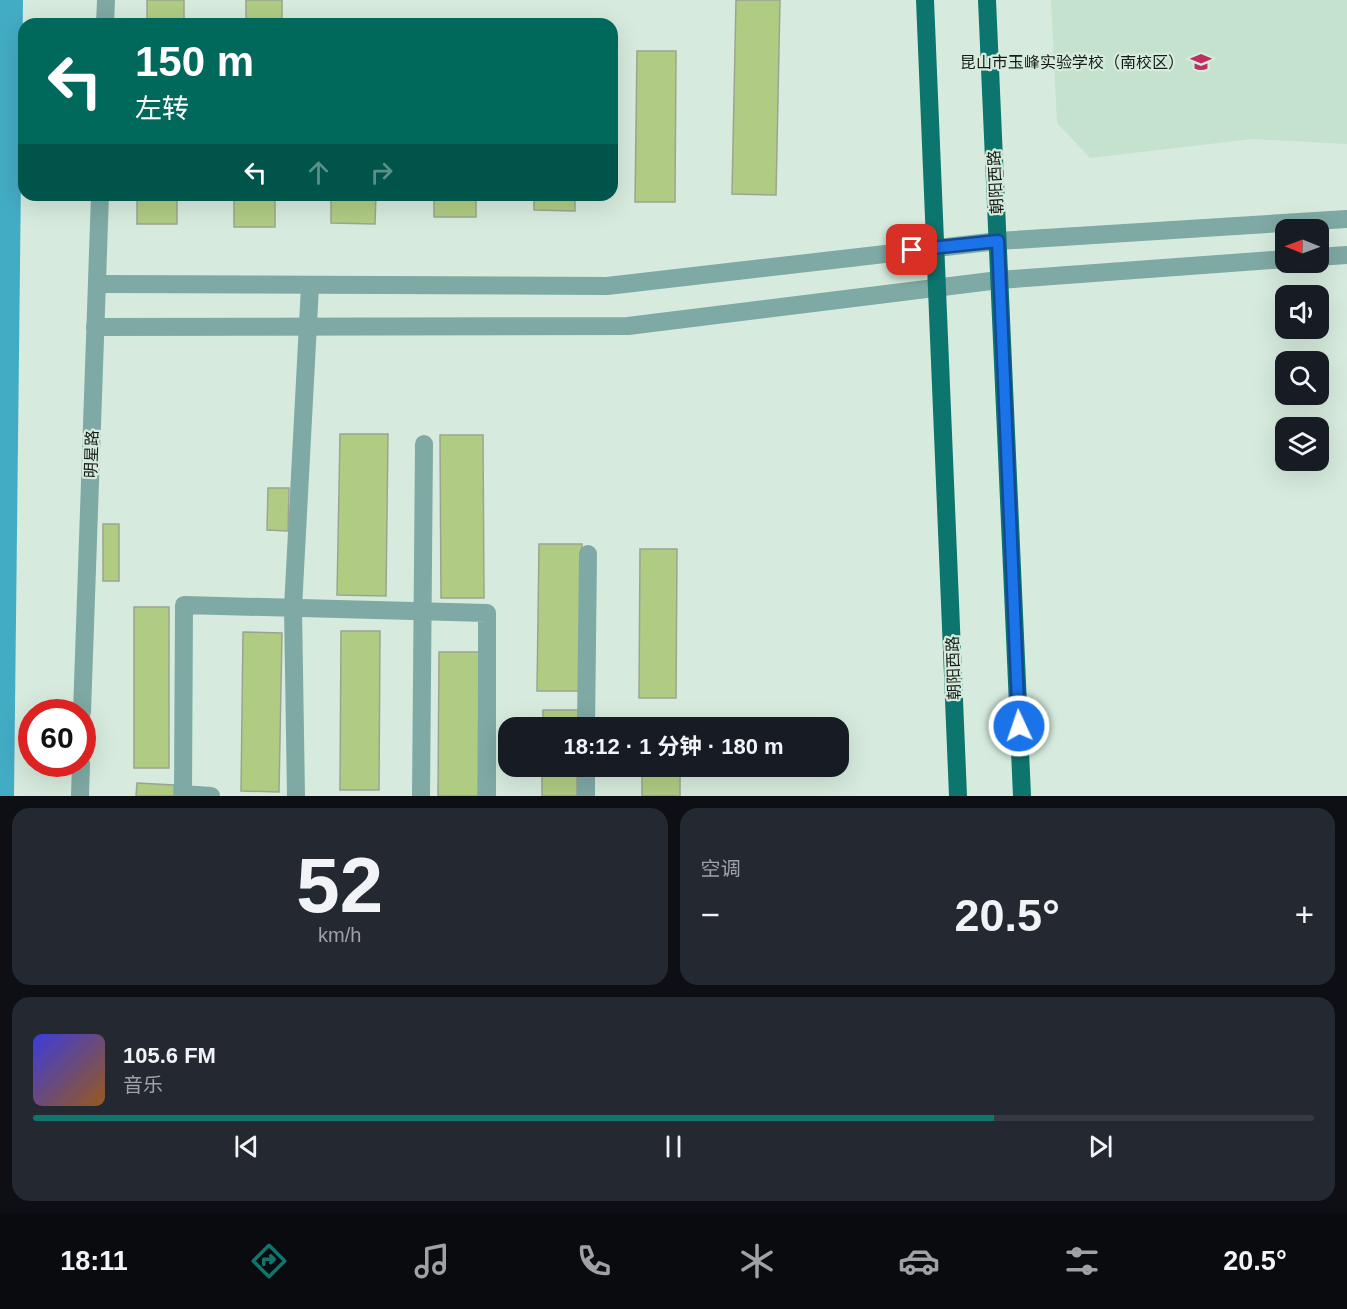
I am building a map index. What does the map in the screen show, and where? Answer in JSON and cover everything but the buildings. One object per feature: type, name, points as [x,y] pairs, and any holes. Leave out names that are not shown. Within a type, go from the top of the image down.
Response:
[{"type":"main road","name":"朝阳西路","points":[[926,0],[958,796]]},
{"type":"main road","name":"朝阳西路","points":[[987,0],[1022,796]]},
{"type":"street","points":[[105,18],[106,0]]},
{"type":"street","name":"明星路","points":[[82,699],[100,201]]},
{"type":"street","points":[[97,284],[607,286],[998,241],[1283,221],[1347,219]]},
{"type":"street","points":[[1329,256],[1347,255]]},
{"type":"street","points":[[95,327],[627,326],[999,280],[1275,260]]},
{"type":"street","points":[[296,796],[293,608],[309,286]]},
{"type":"street","points":[[421,796],[424,444]]},
{"type":"street","points":[[586,717],[588,554]]},
{"type":"street","points":[[211,796],[183,794],[184,605],[487,613],[486,796]]},
{"type":"street","points":[[80,796],[81,777]]},
{"type":"street","points":[[586,777],[586,796]]},
{"type":"shaded area","name":"昆山市玉峰实验学校（南校区）","points":[[1051,0],[1347,0],[1347,144],[1253,139],[1090,158],[1057,123]]},
{"type":"water","points":[[0,0],[23,0],[23,18],[18,18],[18,201],[21,201],[14,796],[0,796]]},
{"type":"place","name":"昆山市玉峰实验学校（南校区）","points":[[1201,62]]},
{"type":"route","points":[[912,250],[998,241],[1019,726]]}]
